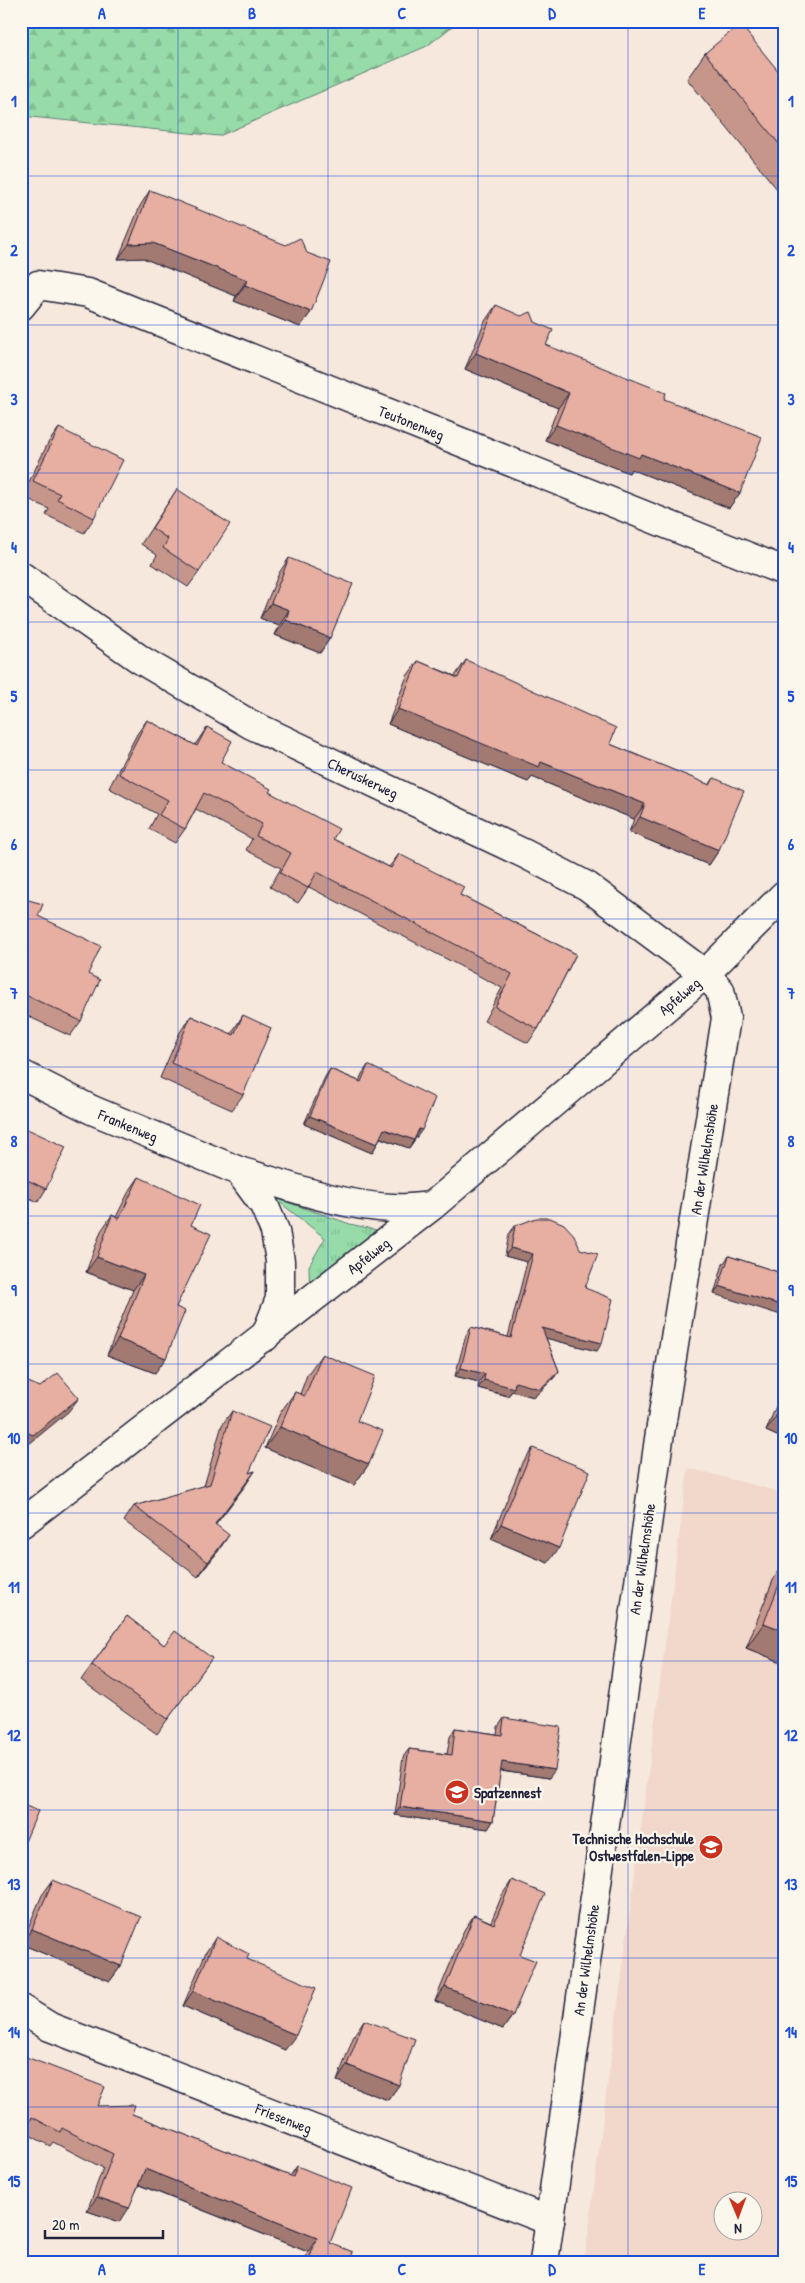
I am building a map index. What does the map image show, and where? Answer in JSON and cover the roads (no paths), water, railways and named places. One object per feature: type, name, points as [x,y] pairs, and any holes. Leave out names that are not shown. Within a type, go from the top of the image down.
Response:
[{"type":"street","name":"Teutonenweg","points":[[21,306],[38,284],[88,293],[784,571]]},
{"type":"street","name":"Cheruskerweg","points":[[21,576],[140,660],[250,724],[525,854],[587,886],[705,974]]},
{"type":"street","points":[[705,974],[784,895]]},
{"type":"street","name":"Apfelweg","points":[[21,1524],[432,1206],[705,974]]},
{"type":"street","name":"An der Wilhelmshöhe","points":[[544,2262],[659,1439],[726,1018],[720,990],[705,974]]},
{"type":"street","name":"Frankenweg","points":[[21,1074],[92,1110],[239,1170],[324,1196],[362,1205],[394,1208],[432,1206]]},
{"type":"street","points":[[239,1170],[264,1205],[275,1231],[280,1261],[280,1299],[265,1337]]},
{"type":"street","name":"Friesenweg","points":[[21,2009],[50,2027],[550,2221]]},
{"type":"place","name":"Spatzennest","points":[[457,1792]]},
{"type":"place","name":"Technische Hochschule Ostwestfalen-Lippe","points":[[711,1847]]}]
